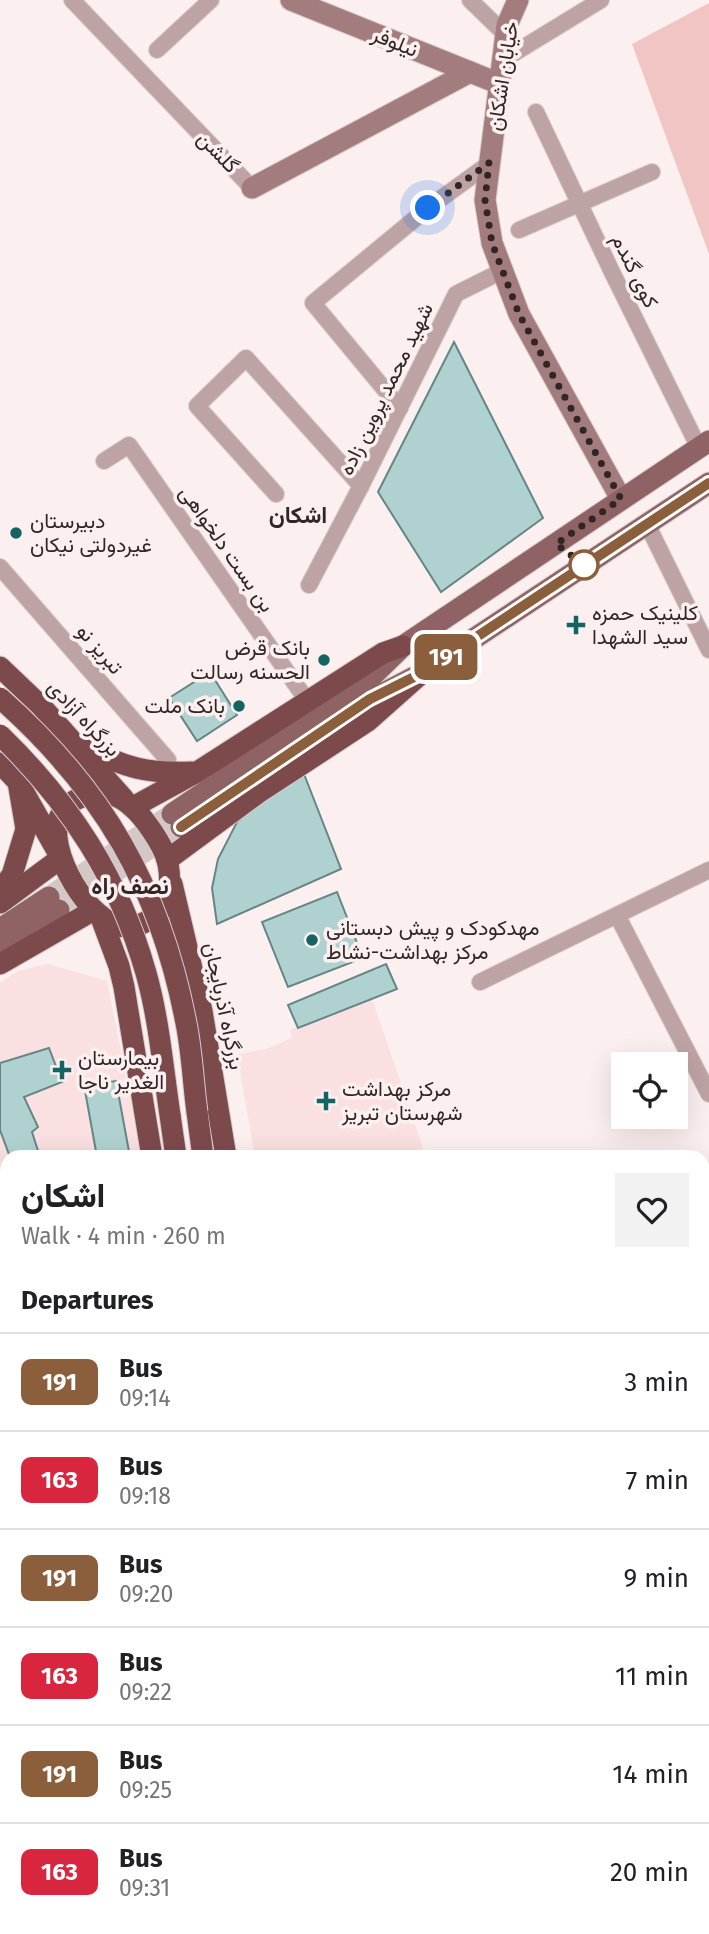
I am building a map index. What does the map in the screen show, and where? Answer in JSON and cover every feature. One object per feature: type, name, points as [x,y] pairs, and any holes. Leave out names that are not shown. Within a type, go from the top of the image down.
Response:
[{"type":"highway","points":[[132,806],[197,772],[383,653],[403,646]]},
{"type":"highway","name":"بزرگراه آزادی","points":[[0,667],[65,732],[132,806]]},
{"type":"highway","points":[[168,864],[258,793],[368,721],[422,673]]},
{"type":"highway","points":[[0,698],[65,761],[100,806],[129,854],[154,908],[173,966],[187,1025],[202,1150]]},
{"type":"highway","points":[[65,732],[107,759],[141,771],[197,772]]},
{"type":"highway","points":[[0,735],[44,781],[78,824],[110,879],[130,923],[147,974],[159,1032],[175,1150]]},
{"type":"highway","points":[[0,763],[18,782],[76,885],[97,913],[119,966],[151,1150]]},
{"type":"highway","points":[[0,891],[12,875],[26,829],[18,782]]},
{"type":"highway","points":[[61,857],[55,834],[61,815],[75,799],[94,792],[111,793],[132,806],[153,833],[168,864],[169,889],[164,907],[148,922],[128,927],[111,923],[97,913]]},
{"type":"highway","points":[[0,903],[61,857]]},
{"type":"highway","name":"بزرگراه آذربایجان","points":[[168,864],[194,976],[225,1150]]},
{"type":"highway","points":[[0,964],[97,913]]},
{"type":"highway","points":[[143,1099],[157,1082],[178,1074],[200,1078],[216,1091]]},
{"type":"main road","name":"نیلوفر","points":[[291,0],[500,84]]},
{"type":"main road","name":"خیابان اشکان","points":[[518,0],[507,25],[485,200],[492,243],[519,314],[621,499]]},
{"type":"main road","name":"گلشن","points":[[252,188],[470,72]]},
{"type":"main road","points":[[704,445],[403,646],[362,686],[176,820],[370,699],[422,673],[709,483]]},
{"type":"main road","points":[[0,929],[54,903],[0,949]]},
{"type":"street","name":"گلشن","points":[[72,0],[252,188]]},
{"type":"street","points":[[158,50],[211,0]]},
{"type":"street","points":[[470,0],[506,35]]},
{"type":"street","points":[[503,60],[601,0]]},
{"type":"street","name":"کوی گندم","points":[[536,112],[580,204],[704,445]]},
{"type":"street","points":[[400,408],[313,303],[428,208],[489,163]]},
{"type":"street","points":[[519,230],[652,172]]},
{"type":"street","name":"شهید محمد پروین زاده","points":[[309,584],[456,294],[502,271]]},
{"type":"street","points":[[276,494],[197,406],[246,358],[361,486]]},
{"type":"street","name":"بن بست دلخواهی","points":[[104,461],[129,445],[309,702]]},
{"type":"street","points":[[647,524],[709,650]]},
{"type":"street","name":"تبریز نو","points":[[0,567],[169,760]]},
{"type":"street","points":[[480,982],[709,870]]},
{"type":"street","points":[[617,915],[709,1094]]},
{"type":"shaded area","points":[[709,3],[709,254],[632,44]]},
{"type":"shaded area","name":"بیمارستان الغدیر ناجا","points":[[48,964],[107,981],[141,1150],[0,1150],[0,983],[18,971]]},
{"type":"shaded area","name":"مرکز بهداشت شهرستان تبریز","points":[[372,999],[423,1148],[254,1150],[237,1054],[266,1049],[292,1038],[290,1030]]},
{"type":"building","points":[[454,342],[543,518],[441,592],[378,492]]},
{"type":"building","points":[[210,672],[237,715],[197,741],[169,698]]},
{"type":"building","points":[[304,774],[341,869],[217,924],[212,888],[218,859],[237,822],[263,799]]},
{"type":"building","name":"مهدکودک و پیش دبستانی مرکز بهداشت-نشاط","points":[[337,892],[363,958],[288,987],[262,922]]},
{"type":"building","points":[[386,964],[397,989],[298,1028],[288,1005]]},
{"type":"building","points":[[49,1048],[62,1082],[24,1097],[38,1127],[32,1132],[38,1150],[7,1150],[0,1130],[0,1063]]},
{"type":"building","points":[[116,1081],[129,1150],[96,1150],[84,1085]]},
{"type":"tunnel","points":[[49,897],[172,814]]},
{"type":"tunnel","points":[[59,910],[181,827]]},
{"type":"bus line","name":"191","points":[[181,827],[370,699],[422,673],[709,483]]},
{"type":"place","name":"دبیرستان غیردولتی نیکان","points":[[16,533]]},
{"type":"place","name":"کلینیک حمزه سید الشهدا","points":[[576,625]]},
{"type":"place","name":"بانک قرض الحسنه رسالت","points":[[324,660]]},
{"type":"place","name":"بانک ملت","points":[[239,706]]},
{"type":"place","name":"مهدکودک و پیش دبستانی مرکز بهداشت-نشاط","points":[[312,940]]},
{"type":"place","name":"بیمارستان الغدیر ناجا","points":[[62,1070]]},
{"type":"place","name":"مرکز بهداشت شهرستان تبریز","points":[[326,1101]]},
{"type":"district","name":"اشکان","points":[[298,515]]},
{"type":"district","name":"نصف راه","points":[[130,886]]},
{"type":"route","points":[[428,208],[489,163],[485,200],[492,243],[519,314],[621,499],[556,544],[584,565]]}]
